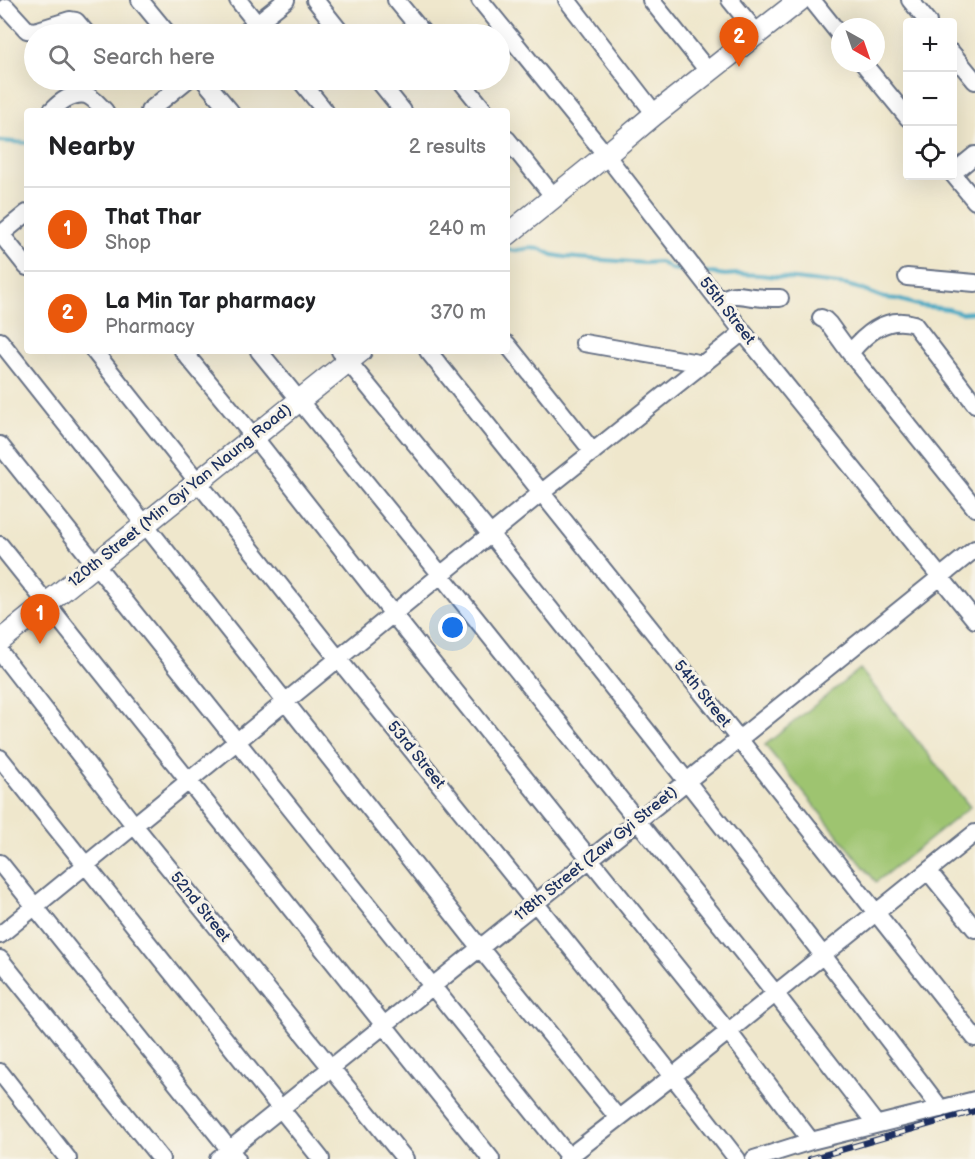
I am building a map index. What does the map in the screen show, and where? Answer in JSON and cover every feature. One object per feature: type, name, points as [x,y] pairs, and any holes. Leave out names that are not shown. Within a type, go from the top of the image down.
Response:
[{"type":"main road","points":[[512,225],[554,197],[708,71],[800,0]]},
{"type":"main road","name":"120th Street (Min Gyi Yan Naung Road)","points":[[0,641],[300,400],[350,354]]},
{"type":"street","points":[[140,0],[159,24]]},
{"type":"street","points":[[238,0],[257,24]]},
{"type":"street","points":[[265,24],[286,0]]},
{"type":"street","points":[[315,0],[334,24]]},
{"type":"street","points":[[396,0],[416,24]]},
{"type":"street","name":"55th Street","points":[[480,0],[500,24]]},
{"type":"street","points":[[567,0],[655,114]]},
{"type":"street","points":[[651,0],[708,71]]},
{"type":"street","points":[[730,0],[756,33]]},
{"type":"street","points":[[812,0],[831,24]]},
{"type":"street","points":[[910,0],[925,18]]},
{"type":"street","points":[[7,6],[24,26]]},
{"type":"street","points":[[57,24],[70,20],[79,24]]},
{"type":"street","name":"55th Street","points":[[510,37],[606,155],[743,332],[975,620]]},
{"type":"street","points":[[957,59],[975,81]]},
{"type":"street","points":[[870,72],[903,112]]},
{"type":"street","points":[[153,108],[175,90]]},
{"type":"street","points":[[212,90],[227,108]]},
{"type":"street","points":[[308,90],[323,108]]},
{"type":"street","points":[[386,90],[401,108]]},
{"type":"street","points":[[468,90],[483,108]]},
{"type":"street","points":[[54,108],[67,98],[88,95],[102,108]]},
{"type":"street","points":[[510,143],[554,197]]},
{"type":"street","points":[[957,170],[975,155]]},
{"type":"street","points":[[957,178],[975,201]]},
{"type":"street","points":[[24,215],[0,234],[24,263]]},
{"type":"street","points":[[907,277],[975,283]]},
{"type":"street","points":[[719,301],[739,294],[780,298]]},
{"type":"street","points":[[821,318],[825,320],[975,508]]},
{"type":"street","points":[[850,353],[873,330],[899,321],[914,324],[975,404]]},
{"type":"street","points":[[0,935],[541,493],[743,332]]},
{"type":"street","points":[[0,341],[480,948],[618,1118]]},
{"type":"street","points":[[584,344],[704,364]]},
{"type":"street","points":[[510,348],[593,452]]},
{"type":"street","name":"53rd Street","points":[[96,354],[536,903],[737,1159]]},
{"type":"street","points":[[185,354],[728,1031],[811,1141]]},
{"type":"street","points":[[261,354],[300,400],[776,993],[876,1124]]},
{"type":"street","points":[[350,354],[490,535],[824,954],[941,1109]]},
{"type":"street","name":"54th Street","points":[[430,354],[975,1038]]},
{"type":"street","points":[[0,445],[568,1158],[975,833]]},
{"type":"street","points":[[0,545],[491,1159]]},
{"type":"street","name":"118th Street (Zaw Gyi Street)","points":[[228,1156],[280,1109],[432,985],[975,549]]},
{"type":"street","name":"52nd Street","points":[[0,652],[134,825],[405,1159]]},
{"type":"street","points":[[0,758],[321,1159]]},
{"type":"street","points":[[0,863],[228,1156]]},
{"type":"street","points":[[928,871],[975,929]]},
{"type":"street","points":[[0,959],[161,1159]]},
{"type":"street","points":[[0,1072],[68,1159]]},
{"type":"street","points":[[754,1159],[811,1141],[975,1100]]},
{"type":"green space","points":[[860,669],[970,807],[876,882],[765,745]]},
{"type":"waterway","points":[[0,141],[24,143]]},
{"type":"waterway","points":[[510,250],[530,248],[541,249],[564,257],[644,263],[660,262],[671,269],[687,271]]},
{"type":"waterway","points":[[704,272],[725,275],[760,275],[846,285],[884,298],[921,306],[961,313],[975,312]]},
{"type":"railway","points":[[810,1159],[975,1111]]},
{"type":"place","name":"La Min Tar pharmacy","points":[[739,67]]},
{"type":"place","name":"That Thar","points":[[40,644]]}]
